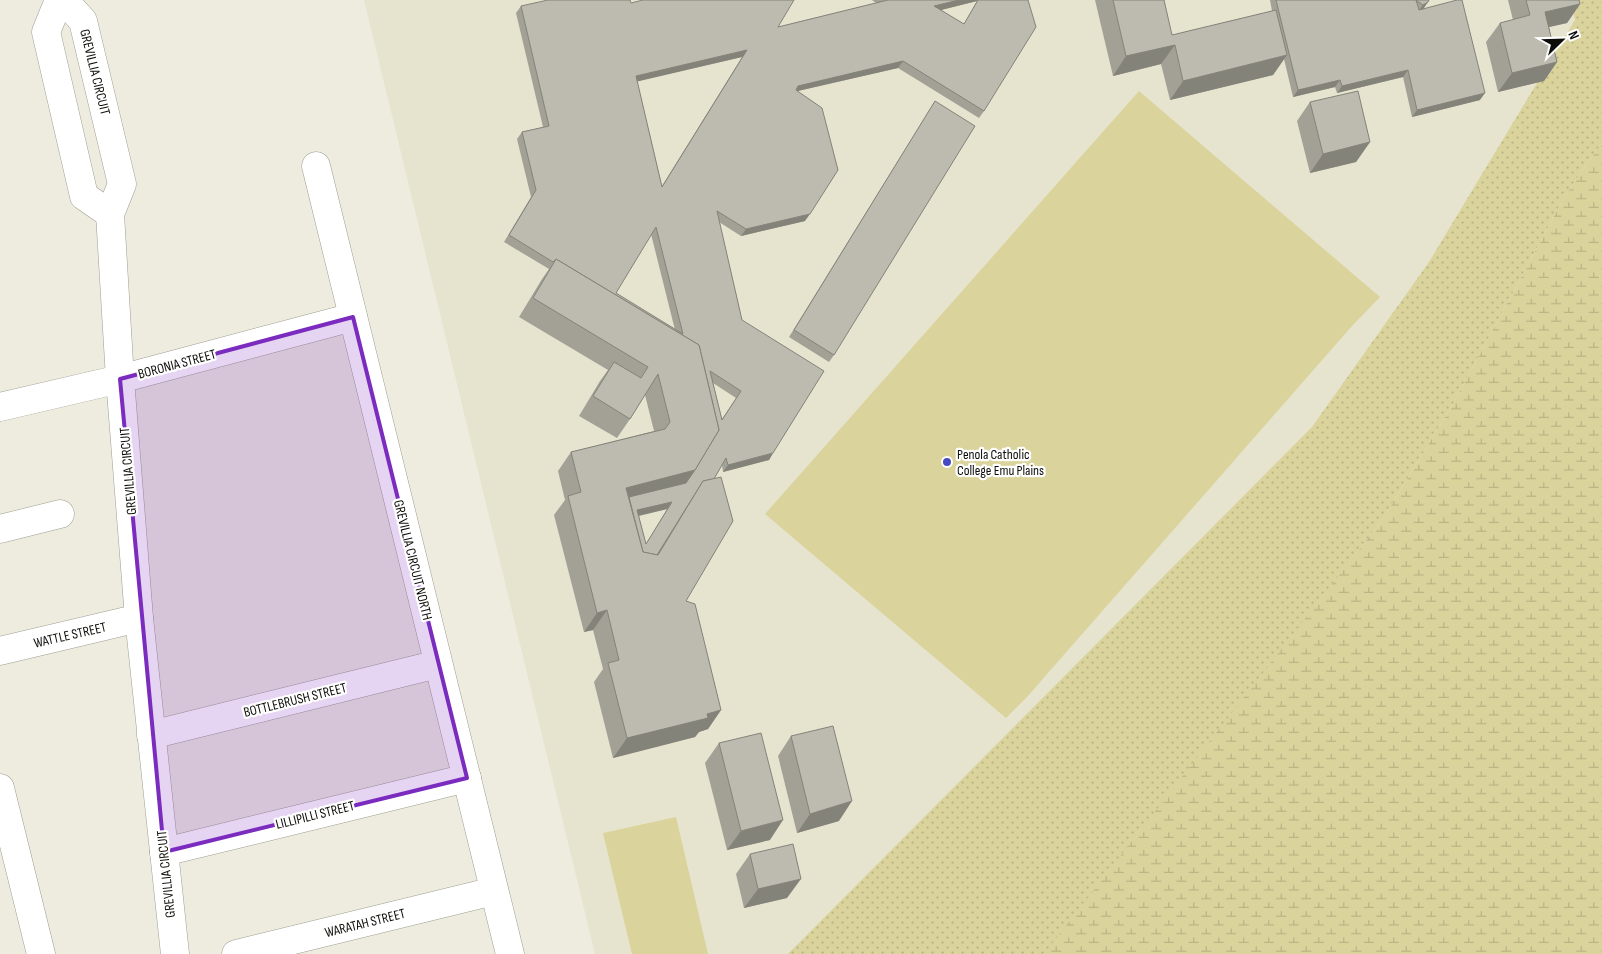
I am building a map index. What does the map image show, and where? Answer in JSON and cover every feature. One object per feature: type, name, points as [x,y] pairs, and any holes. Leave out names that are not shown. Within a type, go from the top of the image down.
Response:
[{"type":"street","points":[[58,0],[46,32],[84,196],[110,214]]},
{"type":"street","name":"GREVILLIA CIRCUIT","points":[[64,0],[83,21],[122,184],[110,214],[120,379],[139,618],[175,954]]},
{"type":"street","name":"GREVILLIA CIRCUIT NORTH","points":[[316,166],[510,954]]},
{"type":"street","name":"BORONIA STREET","points":[[0,407],[120,379],[353,317]]},
{"type":"street","points":[[0,529],[60,514]]},
{"type":"street","name":"WATTLE STREET","points":[[0,651],[139,618]]},
{"type":"street","name":"BOTTLEBRUSH STREET","points":[[151,735],[438,664]]},
{"type":"street","name":"LILLIPILLI STREET","points":[[164,852],[467,778]]},
{"type":"street","points":[[0,788],[41,954]]},
{"type":"street","name":"WARATAH STREET","points":[[236,954],[494,892]]},
{"type":"highlighted area","points":[[353,317],[467,778],[164,852],[120,379]]},
{"type":"shaded area","name":"Penola Catholic College Emu Plains","points":[[364,0],[1602,0],[1566,194],[1453,404],[1044,954],[595,954]]},
{"type":"green space","points":[[1571,0],[1602,0],[1602,143],[1566,194],[1453,404],[1382,520],[1061,935],[1044,954],[788,954],[1312,427],[1429,262],[1575,20]]},
{"type":"green space","points":[[1139,91],[1380,297],[1352,326],[1027,697],[1006,718],[765,514]]},
{"type":"green space","points":[[1602,143],[1602,954],[1044,954],[1382,520],[1453,404],[1566,194]]},
{"type":"green space","points":[[676,817],[708,954],[632,954],[603,833]]},
{"type":"building","points":[[548,0],[630,0],[631,3],[643,0],[794,0],[778,27],[888,0],[959,0],[934,6],[964,24],[978,0],[1028,0],[1036,27],[984,111],[903,61],[798,86],[796,90],[822,108],[838,170],[810,214],[746,229],[717,211],[742,320],[824,371],[773,453],[728,465],[726,458],[714,479],[703,481],[657,555],[643,552],[629,497],[686,483],[719,430],[699,345],[556,259],[553,262],[509,235],[536,190],[522,132],[549,126],[521,6]],"holes":[[[747,50],[662,187],[636,76]],[[656,227],[683,334],[616,293]],[[710,371],[741,391],[722,420]],[[672,502],[646,544],[637,510]]]},
{"type":"building","points":[[1113,0],[1164,0],[1172,35],[1276,10],[1287,55],[1183,81],[1175,45],[1126,56]]},
{"type":"building","points":[[1276,0],[1416,0],[1419,10],[1462,0],[1485,93],[1417,110],[1408,70],[1342,86],[1340,80],[1298,90]]},
{"type":"building","points":[[1416,0],[1429,0],[1423,5]]},
{"type":"building","points":[[1526,0],[1579,0],[1580,4],[1545,12],[1557,62],[1512,73],[1500,23],[1530,15]]},
{"type":"building","points":[[1358,91],[1370,142],[1323,154],[1310,102]]},
{"type":"building","points":[[935,101],[975,126],[834,355],[794,330]]},
{"type":"building","points":[[556,259],[699,345],[719,430],[695,470],[626,488],[643,552],[658,555],[703,481],[721,477],[733,521],[686,601],[695,604],[721,710],[707,714],[708,718],[627,738],[608,663],[619,660],[607,610],[597,613],[568,496],[581,492],[571,452],[665,429],[670,422],[658,374],[630,419],[593,396],[614,362],[641,378],[648,367],[533,298]]},
{"type":"building","points":[[833,726],[852,801],[810,814],[791,736]]},
{"type":"building","points":[[761,733],[783,820],[741,831],[719,743]]},
{"type":"building","points":[[793,844],[801,879],[758,889],[750,854]]},
{"type":"place","name":"Penola Catholic College Emu Plains","points":[[947,462]]}]
